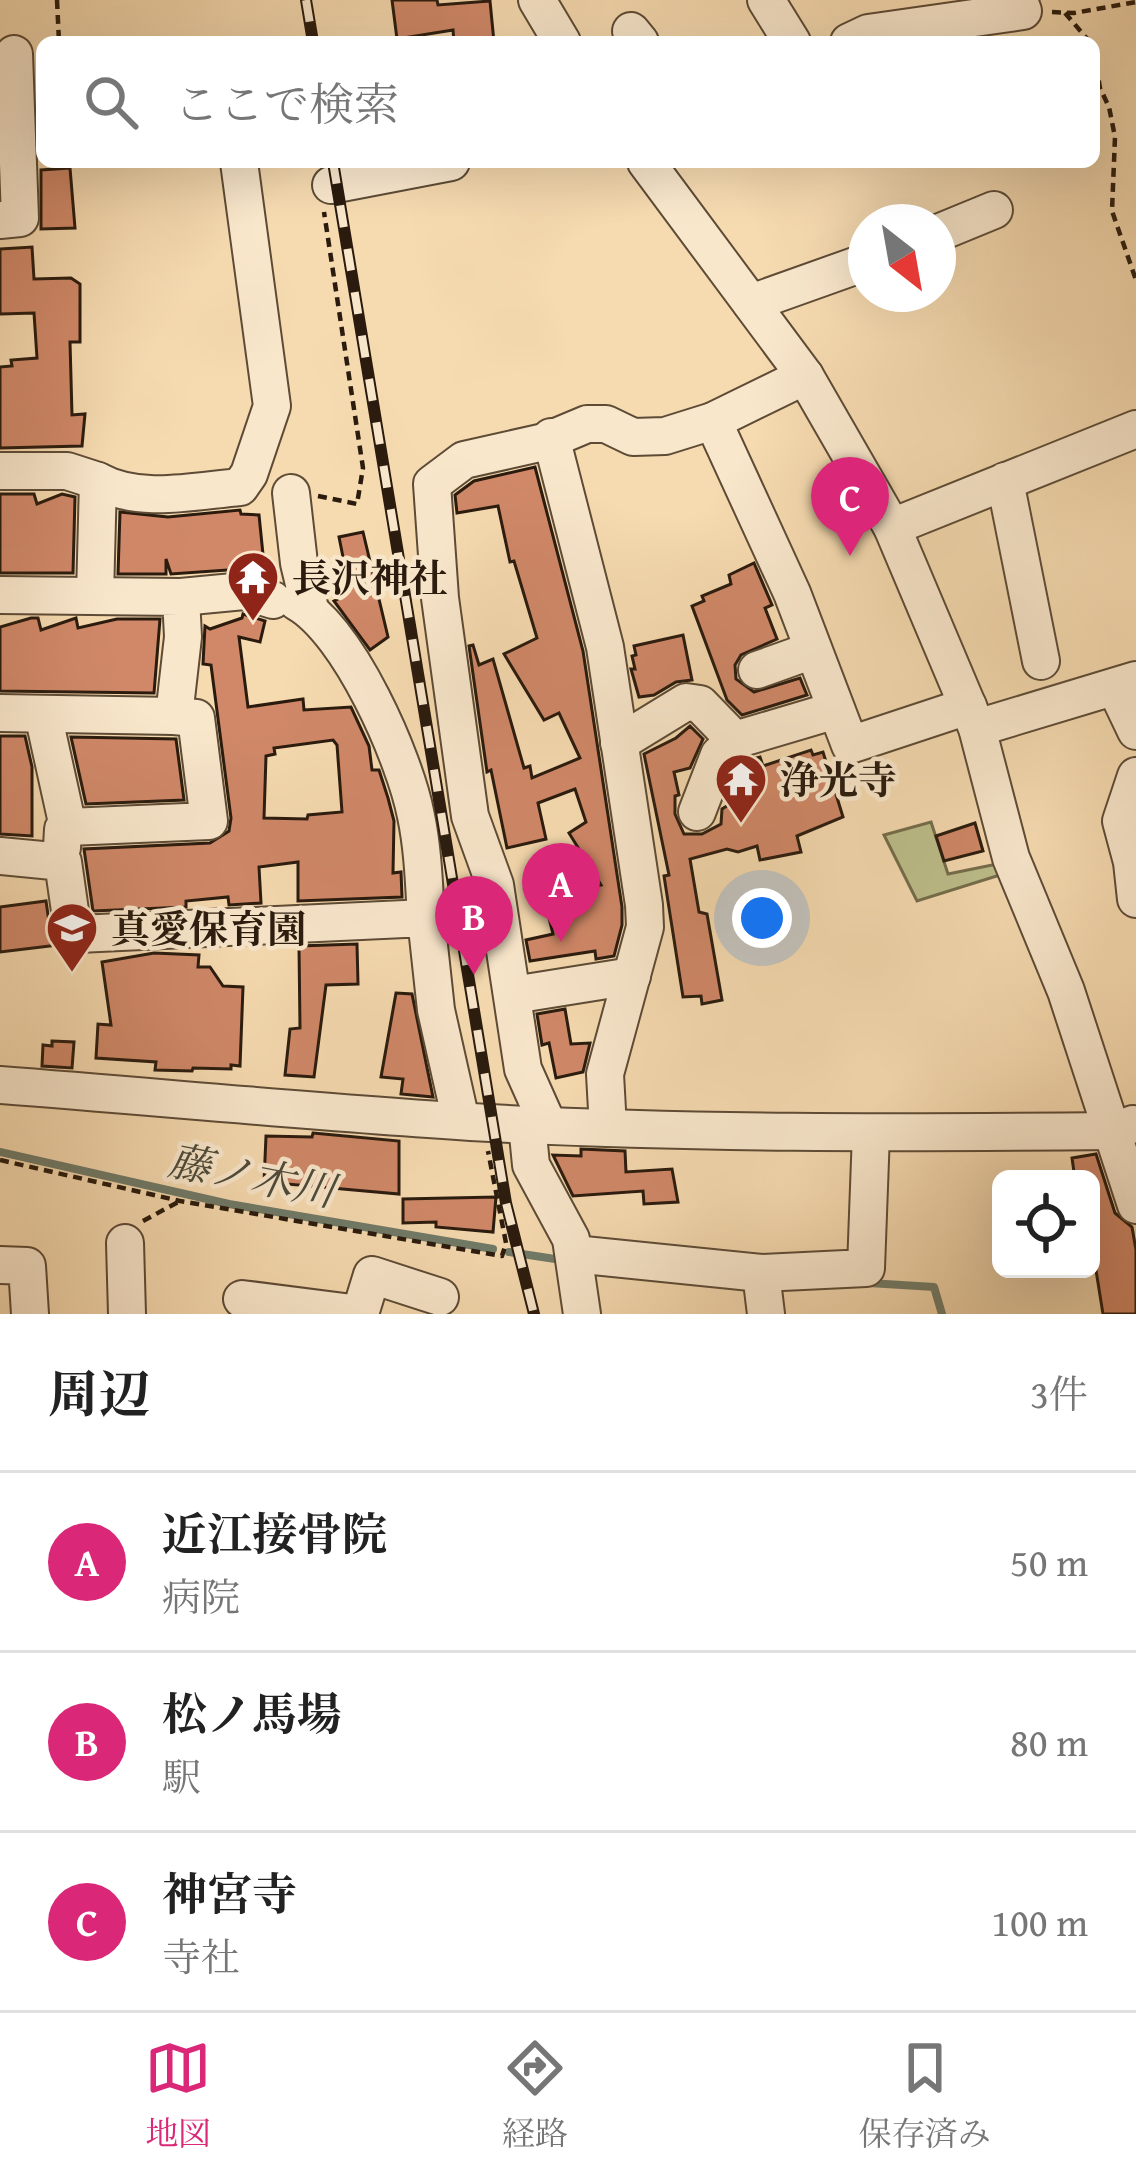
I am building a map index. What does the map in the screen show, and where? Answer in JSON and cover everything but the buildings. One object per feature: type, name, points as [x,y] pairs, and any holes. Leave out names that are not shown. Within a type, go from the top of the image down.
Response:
[{"type":"street","points":[[537,0],[558,36]]},
{"type":"street","points":[[772,1],[789,36]]},
{"type":"street","points":[[862,36],[1021,5]]},
{"type":"street","points":[[0,220],[20,218],[14,55]]},
{"type":"street","points":[[0,471],[67,472],[115,490],[148,495],[239,487],[249,474],[272,406],[240,168]]},
{"type":"street","points":[[332,184],[419,168]]},
{"type":"street","points":[[650,168],[805,376],[892,527],[972,717],[1011,858],[1125,1127],[1136,1205]]},
{"type":"street","points":[[956,226],[994,210]]},
{"type":"street","points":[[751,303],[848,268]]},
{"type":"street","points":[[581,1314],[571,1239],[530,1165],[538,1125],[524,1069],[495,885],[470,816],[440,598],[432,484],[464,460],[587,424],[606,424],[647,438],[713,421],[805,376]]},
{"type":"street","points":[[713,421],[792,593],[850,745],[1125,684],[1136,731]]},
{"type":"street","points":[[892,527],[1136,428]]},
{"type":"street","points":[[551,437],[605,647],[644,905],[645,927],[605,1074],[608,1128]]},
{"type":"street","points":[[95,596],[98,481]]},
{"type":"street","points":[[1005,481],[1041,661]]},
{"type":"street","points":[[291,493],[299,563],[294,604]]},
{"type":"street","points":[[0,595],[181,597],[244,591],[294,604],[357,668],[416,814],[436,1010],[472,1121]]},
{"type":"street","points":[[174,716],[183,638],[181,597]]},
{"type":"street","points":[[757,670],[813,650]]},
{"type":"street","points":[[619,743],[686,702],[700,704],[735,740]]},
{"type":"street","points":[[697,812],[719,755],[735,740],[836,710]]},
{"type":"street","points":[[0,712],[196,718],[209,821],[0,856]]},
{"type":"street","points":[[43,714],[66,844],[72,925],[78,934],[426,917]]},
{"type":"street","points":[[1136,776],[1120,821],[1136,896]]},
{"type":"street","points":[[513,995],[632,976]]},
{"type":"street","points":[[0,1085],[608,1128],[871,1133],[1125,1127]]},
{"type":"street","points":[[574,1254],[761,1273],[866,1268],[871,1133]]},
{"type":"street","points":[[125,1243],[128,1314]]},
{"type":"street","points":[[0,1265],[27,1266],[30,1314]]},
{"type":"street","points":[[761,1273],[766,1314]]},
{"type":"street","points":[[242,1299],[360,1314],[372,1275],[440,1297]]},
{"type":"path","points":[[57,0],[58,36]]},
{"type":"path","points":[[1021,5],[1065,13],[1136,2]]},
{"type":"path","points":[[1065,13],[1085,36]]},
{"type":"path","points":[[1100,88],[1115,136],[1112,211],[1136,280]]},
{"type":"path","points":[[291,493],[352,505],[361,495],[363,468],[326,238],[323,187],[332,184]]},
{"type":"path","points":[[0,1160],[179,1201],[502,1256],[506,1243],[472,1121]]},
{"type":"path","points":[[125,1243],[124,1228],[179,1201]]},
{"type":"green space","points":[[931,822],[948,874],[997,864],[1000,875],[917,901],[884,835]]},
{"type":"waterway","name":"藤ノ木川","points":[[0,1152],[229,1204],[493,1249]]},
{"type":"waterway","name":"藤ノ木川","points":[[509,1252],[555,1259]]},
{"type":"waterway","name":"藤ノ木川","points":[[869,1283],[934,1287],[942,1314]]},
{"type":"railway","points":[[306,0],[312,36]]},
{"type":"railway","points":[[334,168],[506,1203],[534,1314]]},
{"type":"place","name":"神宮寺","points":[[850,556]]},
{"type":"place","name":"長沢神社","points":[[253,623]]},
{"type":"place","name":"浄光寺","points":[[741,825]]},
{"type":"place","name":"近江接骨院","points":[[561,942]]},
{"type":"place","name":"真愛保育園","points":[[72,974]]},
{"type":"place","name":"松ノ馬場","points":[[474,975]]}]
